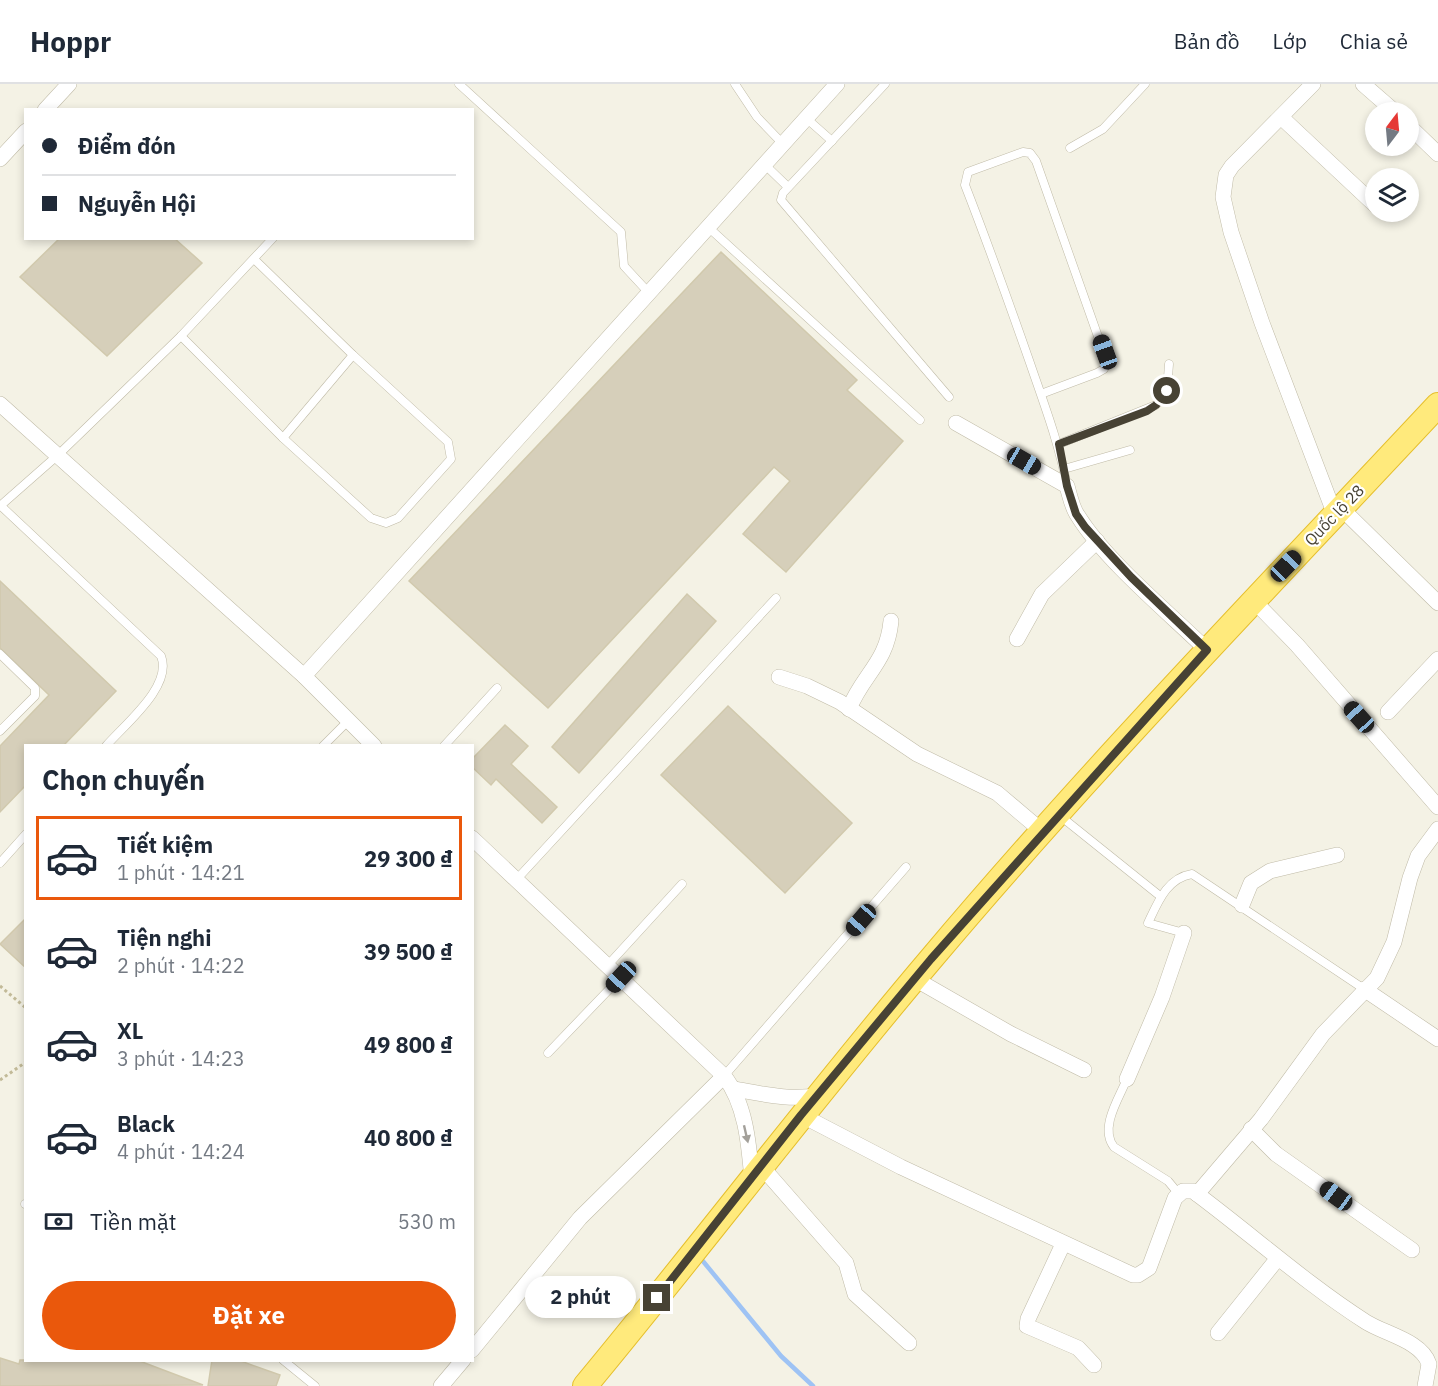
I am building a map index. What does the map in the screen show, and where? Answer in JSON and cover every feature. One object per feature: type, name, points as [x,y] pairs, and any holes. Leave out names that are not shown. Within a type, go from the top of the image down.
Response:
[{"type":"highway","name":"Quốc lộ 28","points":[[585,1386],[757,1174],[801,1115],[1050,823],[1253,600],[1438,405]]},
{"type":"street","points":[[47,108],[69,84]]},
{"type":"street","points":[[304,676],[837,84]]},
{"type":"street","points":[[1313,84],[1232,166],[1226,175],[1223,197],[1231,232],[1262,323],[1338,512],[1438,603]]},
{"type":"street","points":[[1364,84],[1384,102]]},
{"type":"street","points":[[1281,117],[1365,196]]},
{"type":"street","points":[[0,159],[24,133]]},
{"type":"street","points":[[1419,135],[1438,153]]},
{"type":"street","points":[[0,404],[304,676],[372,744]]},
{"type":"street","points":[[956,423],[1067,486],[1076,514],[1098,541],[1207,650]]},
{"type":"street","points":[[1017,639],[1042,594],[1098,541]]},
{"type":"street","points":[[1253,600],[1297,645],[1438,807]]},
{"type":"street","points":[[849,709],[856,692],[882,659],[891,621]]},
{"type":"street","points":[[1388,712],[1438,659]]},
{"type":"street","points":[[780,677],[807,686],[849,709],[917,754],[997,793],[1050,823]]},
{"type":"street","points":[[1197,1194],[1261,1119],[1311,1049],[1364,989],[1377,978],[1385,965],[1413,871],[1425,845],[1438,829]]},
{"type":"street","points":[[474,840],[724,1076],[734,1089],[757,1174],[846,1263],[855,1294],[909,1343]]},
{"type":"street","points":[[1242,905],[1251,883],[1270,871],[1337,855]]},
{"type":"street","points":[[1127,1079],[1162,997],[1184,933]]},
{"type":"street","points":[[915,979],[1011,1034],[1084,1070]]},
{"type":"street","points":[[1364,989],[1438,1039]]},
{"type":"street","points":[[474,1348],[580,1218],[724,1076]]},
{"type":"street","points":[[734,1089],[786,1097],[805,1098],[820,1095]]},
{"type":"street","points":[[801,1115],[901,1167],[1063,1244],[1125,1272],[1138,1275],[1149,1268],[1171,1204],[1178,1193],[1188,1190],[1197,1194],[1326,1296],[1370,1324],[1422,1352],[1430,1364],[1425,1386]]},
{"type":"street","points":[[1251,1129],[1276,1154],[1412,1250]]},
{"type":"street","points":[[1063,1244],[1028,1319],[1027,1326],[1038,1333],[1078,1348],[1094,1365]]},
{"type":"street","points":[[1218,1333],[1278,1258]]},
{"type":"street","points":[[441,1386],[462,1362]]},
{"type":"lane","points":[[459,84],[621,232],[624,266],[649,293]]},
{"type":"lane","points":[[735,84],[757,117],[782,143]]},
{"type":"lane","points":[[885,84],[788,187],[781,197],[782,203],[948,398]]},
{"type":"lane","points":[[1070,148],[1103,129],[1144,84]]},
{"type":"lane","points":[[806,118],[832,141]]},
{"type":"lane","points":[[1041,394],[1097,373],[1104,369],[1107,362],[1036,161],[1030,153],[1023,152],[968,172],[965,185],[1059,444],[1067,486]]},
{"type":"lane","points":[[764,164],[788,187]]},
{"type":"lane","points":[[708,227],[920,420]]},
{"type":"lane","points":[[108,744],[158,687],[165,669],[161,656],[0,506],[58,455],[181,336],[271,240]]},
{"type":"lane","points":[[181,336],[284,438],[379,523],[392,522],[398,518],[451,459],[448,442],[353,355],[254,259]]},
{"type":"lane","points":[[284,438],[353,355]]},
{"type":"lane","points":[[1059,444],[1156,405],[1167,391],[1169,364]]},
{"type":"lane","points":[[1064,469],[1130,450]]},
{"type":"lane","points":[[517,879],[776,598]]},
{"type":"lane","points":[[0,654],[22,674],[36,692],[35,696],[0,731]]},
{"type":"lane","points":[[446,744],[497,688]]},
{"type":"lane","points":[[325,744],[348,722]]},
{"type":"lane","points":[[1050,823],[1160,896]]},
{"type":"lane","points":[[0,863],[24,836]]},
{"type":"lane","points":[[724,1076],[906,867]]},
{"type":"lane","points":[[1184,933],[1148,923],[1160,896],[1180,876],[1192,874],[1242,905],[1364,989]]},
{"type":"lane","points":[[608,965],[682,884]]},
{"type":"lane","points":[[548,1053],[621,977]]},
{"type":"lane","points":[[1127,1079],[1108,1128],[1108,1140],[1114,1147],[1168,1181],[1178,1193]]},
{"type":"lane","points":[[285,1362],[315,1386]]},
{"type":"path","points":[[0,986],[24,1006]]},
{"type":"path","points":[[0,1080],[24,1063]]},
{"type":"building","points":[[58,240],[176,240],[202,263],[107,356],[20,277]]},
{"type":"building","points":[[721,252],[857,380],[847,390],[903,441],[786,572],[743,534],[790,481],[774,467],[548,708],[409,581]]},
{"type":"building","points":[[0,581],[116,691],[65,744],[24,744],[24,787],[0,812],[0,746],[49,695],[0,648]]},
{"type":"building","points":[[687,594],[716,621],[579,773],[552,747]]},
{"type":"building","points":[[728,706],[852,823],[785,893],[661,775]]},
{"type":"building","points":[[505,725],[528,746],[511,764],[557,807],[542,823],[496,779],[491,785],[474,769],[474,757]]},
{"type":"building","points":[[24,920],[24,966],[0,944]]},
{"type":"building","points":[[0,1358],[19,1364],[20,1360],[24,1362],[142,1362],[203,1385],[0,1386]]},
{"type":"building","points":[[212,1362],[244,1362],[280,1375],[276,1386],[208,1386]]},
{"type":"waterway","points":[[702,1260],[781,1356],[813,1386]]},
{"type":"route","points":[[657,1298],[752,1181],[801,1115],[931,959],[1058,814],[1207,650],[1131,577],[1085,527],[1076,514],[1067,486],[1059,444],[1147,411],[1156,405],[1167,391]]}]
